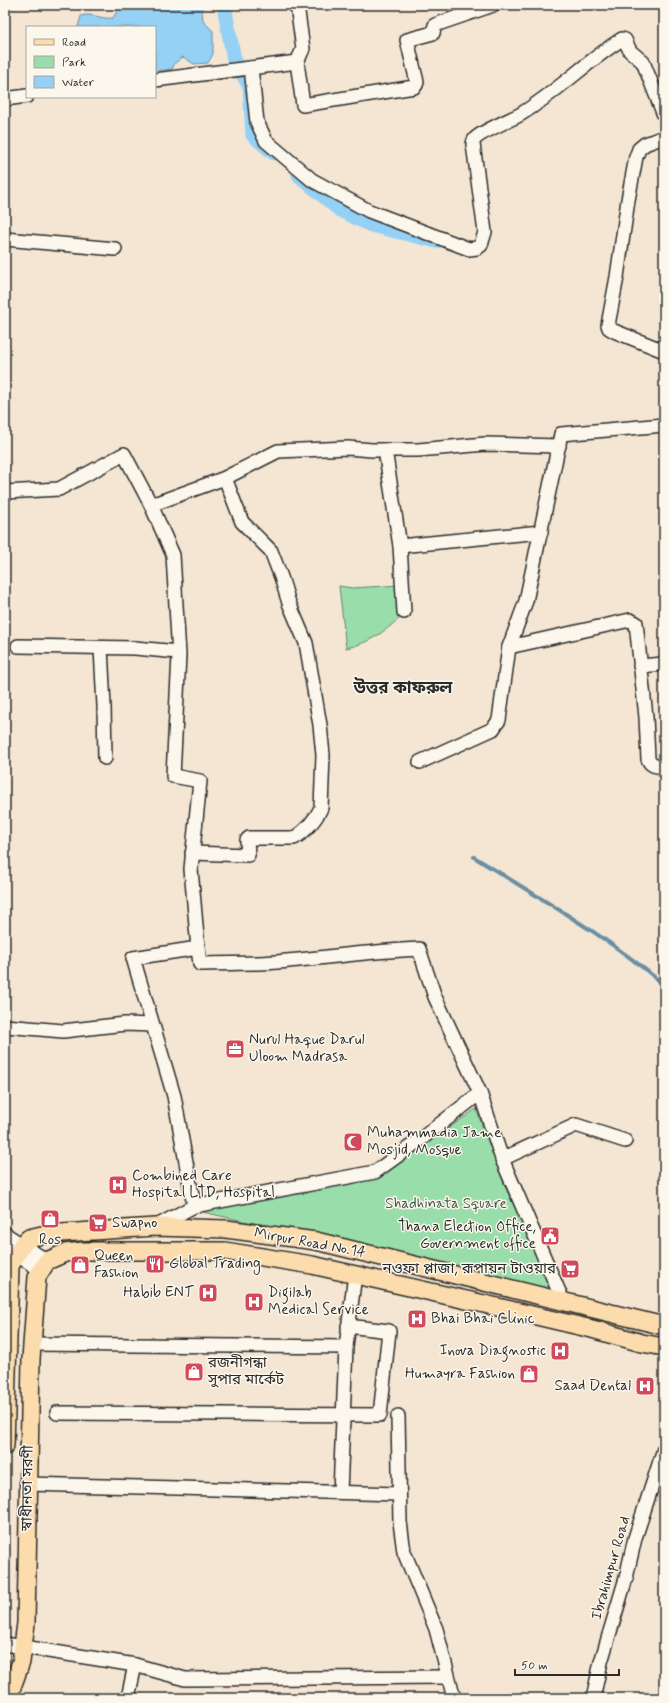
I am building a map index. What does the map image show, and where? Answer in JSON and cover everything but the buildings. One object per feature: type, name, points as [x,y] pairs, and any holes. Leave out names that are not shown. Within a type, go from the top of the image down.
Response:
[{"type":"main road","name":"Mirpur Road No.14","points":[[15,1249],[29,1238],[46,1234],[155,1227],[226,1229],[316,1241],[664,1326]]},
{"type":"main road","name":"স্বাধীনতা সরণী","points":[[5,1446],[10,1266],[15,1249]]},
{"type":"main road","name":"Mirpur Road No.14","points":[[42,1269],[64,1253],[83,1251],[225,1251],[312,1265],[355,1274],[664,1347]]},
{"type":"main road","name":"স্বাধীনতা সরণী","points":[[8,1698],[21,1662],[26,1623],[32,1344],[42,1269]]},
{"type":"street","points":[[297,5],[303,49],[297,62],[304,105],[414,87],[417,82],[408,40],[433,34],[435,25],[493,5]]},
{"type":"street","points":[[251,68],[257,122],[266,141],[312,180],[369,211],[469,249],[477,248],[481,245],[485,232],[473,144],[475,138],[507,122],[540,102],[590,61],[622,39],[625,40],[630,51],[643,62],[664,115]]},
{"type":"street","points":[[156,80],[297,62]]},
{"type":"street","points":[[5,99],[26,96]]},
{"type":"street","points":[[664,138],[645,144],[639,149],[636,157],[628,200],[618,277],[608,325],[609,328],[614,331],[664,351]]},
{"type":"street","points":[[5,239],[115,249]]},
{"type":"street","points":[[420,762],[493,729],[499,720],[509,648],[526,601],[561,434],[664,424]]},
{"type":"street","points":[[151,505],[225,478],[278,451],[348,448],[418,450],[485,444],[559,446]]},
{"type":"street","points":[[385,450],[400,546],[404,612]]},
{"type":"street","points":[[5,492],[59,489],[124,454],[151,505],[173,555],[178,652],[173,776],[200,780],[191,869],[200,964],[275,962],[348,954],[419,949],[435,997],[480,1093],[502,1159],[563,1301]]},
{"type":"street","points":[[192,853],[248,854],[249,838],[294,838],[300,834],[318,815],[321,808],[322,754],[320,725],[306,643],[289,604],[271,551],[242,522],[225,478]]},
{"type":"street","points":[[400,546],[541,532]]},
{"type":"street","points":[[509,648],[632,620],[636,624],[648,759],[654,766],[664,767]]},
{"type":"street","points":[[18,646],[135,648],[178,652]]},
{"type":"street","points":[[101,648],[105,758]]},
{"type":"street","points":[[640,666],[664,664]]},
{"type":"street","points":[[194,1206],[174,1096],[133,958],[198,948]]},
{"type":"street","points":[[5,1026],[64,1031],[126,1024],[152,1025]]},
{"type":"street","points":[[155,1227],[194,1206],[375,1172],[421,1139],[480,1093]]},
{"type":"street","points":[[502,1159],[576,1125],[625,1141]]},
{"type":"street","points":[[5,1234],[15,1249],[42,1269]]},
{"type":"street","points":[[340,1492],[346,1347],[355,1274]]},
{"type":"street","points":[[57,1413],[380,1415],[389,1331],[348,1326]]},
{"type":"street","points":[[32,1344],[346,1347]]},
{"type":"street","points":[[398,1416],[400,1522],[404,1552],[436,1629],[447,1677],[454,1698]]},
{"type":"street","name":"Ibrahimpur Road","points":[[593,1698],[601,1662],[626,1578],[635,1538],[664,1448]]},
{"type":"street","points":[[28,1484],[399,1494]]},
{"type":"street","points":[[5,1644],[135,1665],[185,1679],[447,1677]]},
{"type":"street","points":[[128,1698],[135,1665]]},
{"type":"green space","points":[[401,585],[401,617],[375,637],[361,644],[346,648],[339,586],[352,588]]},
{"type":"green space","name":"Shadhinata Square","points":[[476,1109],[507,1191],[556,1294],[370,1249],[198,1211],[383,1174]]},
{"type":"water","points":[[120,5],[206,5],[202,10],[203,21],[213,31],[213,54],[208,63],[194,64],[183,57],[175,63],[172,69],[156,71],[156,26],[78,26],[81,16],[85,15],[113,18]]},
{"type":"waterway","points":[[224,5],[234,60],[250,86],[253,135],[274,153]]},
{"type":"waterway","points":[[299,175],[340,210],[371,225],[437,241]]},
{"type":"waterway","points":[[474,857],[596,933],[664,985]]},
{"type":"place","name":"Nurul Haque Darul Uloom Madrasa","points":[[235,1049]]},
{"type":"place","name":"Muhammadia Jame Mosjid, Mosque","points":[[353,1142]]},
{"type":"place","name":"Combined Care Hospital LTD, Hospital","points":[[118,1185]]},
{"type":"place","name":"Ros","points":[[50,1219]]},
{"type":"place","name":"Swapno","points":[[98,1223]]},
{"type":"place","name":"Thana Election Office, Government office","points":[[550,1236]]},
{"type":"place","name":"Global Trading","points":[[155,1264]]},
{"type":"place","name":"Queen Fashion","points":[[80,1265]]},
{"type":"place","name":"নওফা প্লাজা, রূপায়ন টাওয়ার","points":[[570,1269]]},
{"type":"place","name":"Habib ENT","points":[[208,1293]]},
{"type":"place","name":"Digilab Medical Service","points":[[254,1302]]},
{"type":"place","name":"Bhai Bhai Clinic","points":[[417,1319]]},
{"type":"place","name":"Inova Diagnostic","points":[[560,1351]]},
{"type":"place","name":"রজনীগন্ধা সুপার মার্কেট","points":[[194,1372]]},
{"type":"place","name":"Humayra Fashion","points":[[529,1374]]},
{"type":"place","name":"Saad Dental","points":[[645,1386]]},
{"type":"district","name":"উত্তর কাফরুল","points":[[403,688]]}]
